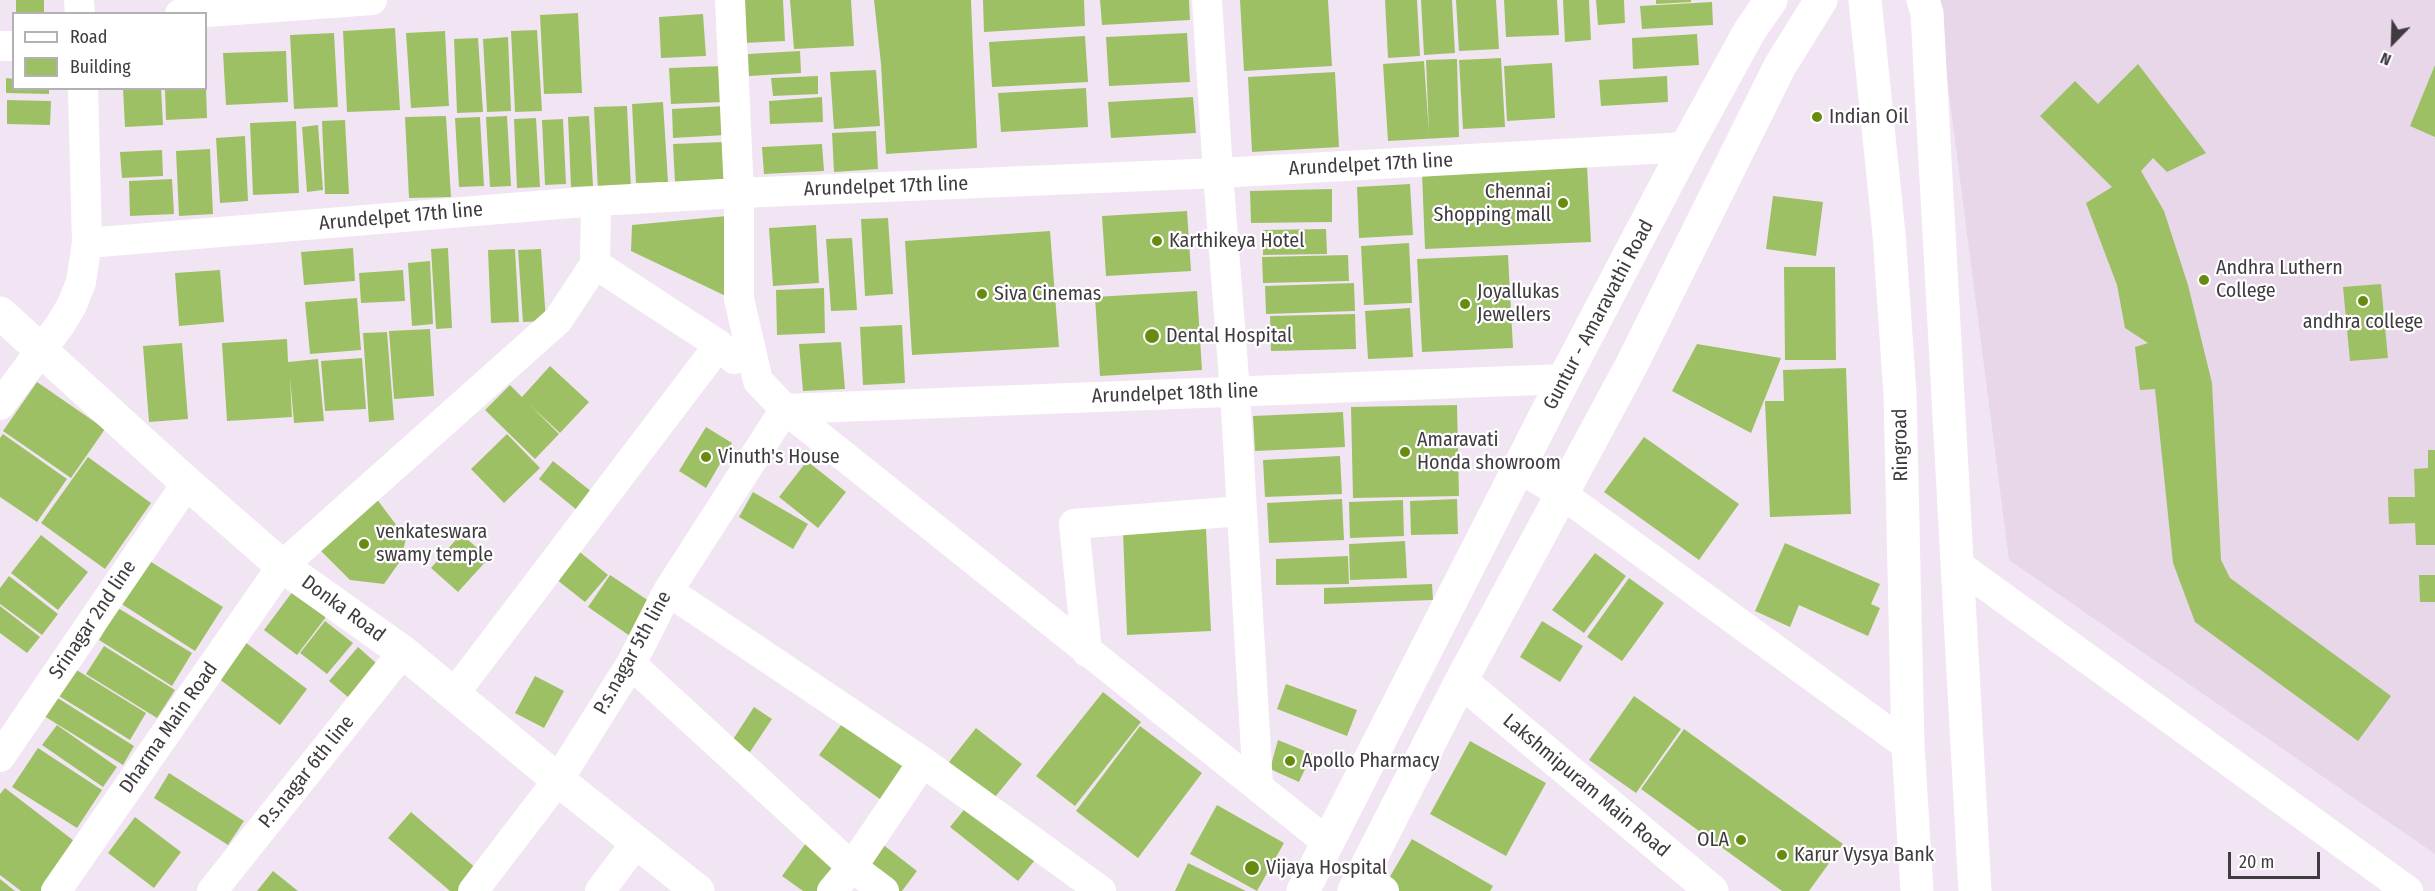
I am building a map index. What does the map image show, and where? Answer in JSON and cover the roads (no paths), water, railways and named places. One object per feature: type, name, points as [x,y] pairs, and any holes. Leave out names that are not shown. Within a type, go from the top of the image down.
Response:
[{"type":"main road","name":"Guntur - Amaravathi Road","points":[[1303,891],[1564,379],[1686,147],[1749,32],[1771,0]]},
{"type":"main road","points":[[1367,885],[1461,681],[1631,366],[1779,66],[1821,0]]},
{"type":"main road","name":"Ringroad","points":[[1865,0],[1889,234],[1900,394],[1908,746],[1917,891]]},
{"type":"main road","points":[[1923,0],[1928,25],[1976,891]]},
{"type":"main road","name":"Donka Road","points":[[0,313],[186,483],[282,566],[403,652],[558,780],[698,891]]},
{"type":"main road","name":"Lakshmipuram Main Road","points":[[1461,681],[1712,891]]},
{"type":"street","points":[[207,12],[372,0]]},
{"type":"street","points":[[730,0],[739,193],[739,299],[758,381]]},
{"type":"street","points":[[1208,0],[1218,173],[1235,392],[1258,785]]},
{"type":"street","points":[[0,405],[60,325],[72,305],[81,282],[87,243],[83,90]]},
{"type":"street","name":"Arundelpet 17th line","points":[[87,243],[596,201],[1218,173],[1686,147]]},
{"type":"street","points":[[596,201],[595,264],[719,345],[785,409],[1327,842]]},
{"type":"street","name":"Dharma Main Road","points":[[56,891],[282,566],[558,320],[595,264]]},
{"type":"street","points":[[454,694],[719,345]]},
{"type":"street","name":"Arundelpet 18th line","points":[[785,409],[1564,379]]},
{"type":"street","name":"P.s.nagar 5th line","points":[[473,891],[558,780],[630,664],[668,591],[785,409]]},
{"type":"street","points":[[1519,468],[1562,494],[1908,746]]},
{"type":"street","name":"Srinagar 2nd line","points":[[0,757],[186,483]]},
{"type":"street","points":[[1087,652],[1074,524],[1242,511]]},
{"type":"street","points":[[1958,565],[2408,891]]},
{"type":"street","points":[[668,591],[923,762],[1101,891]]},
{"type":"street","name":"P.s.nagar 6th line","points":[[212,891],[403,652]]},
{"type":"street","points":[[630,664],[852,867],[884,891]]},
{"type":"street","points":[[832,891],[852,867],[923,762]]},
{"type":"street","points":[[600,891],[636,843]]},
{"type":"place","name":"Indian Oil","points":[[1817,117]]},
{"type":"place","name":"Chennai Shopping mall","points":[[1563,203]]},
{"type":"place","name":"Karthikeya Hotel","points":[[1157,241]]},
{"type":"place","name":"Andhra Luthern College","points":[[2204,280]]},
{"type":"place","name":"Siva Cinemas","points":[[982,294]]},
{"type":"place","name":"andhra college","points":[[2363,301]]},
{"type":"place","name":"Joyallukas Jewellers","points":[[1465,304]]},
{"type":"place","name":"Dental Hospital","points":[[1152,336]]},
{"type":"place","name":"Amaravati Honda showroom","points":[[1405,452]]},
{"type":"place","name":"Vinuth's House","points":[[706,457]]},
{"type":"place","name":"venkateswara swamy temple","points":[[364,544]]},
{"type":"place","name":"Apollo Pharmacy","points":[[1290,761]]},
{"type":"place","name":"OLA","points":[[1741,840]]},
{"type":"place","name":"Karur Vysya Bank","points":[[1782,855]]},
{"type":"place","name":"Vijaya Hospital","points":[[1252,868]]}]
